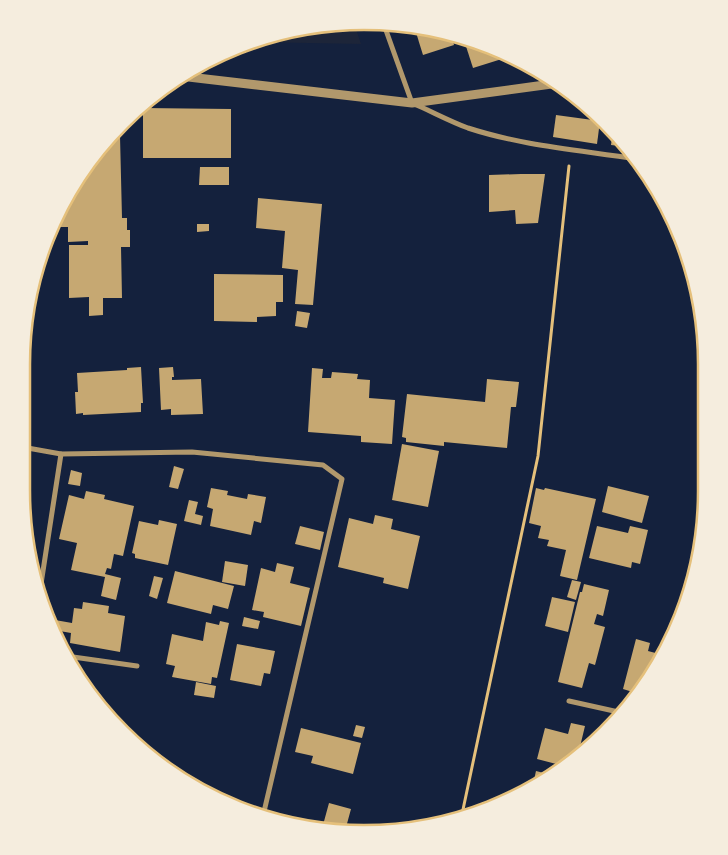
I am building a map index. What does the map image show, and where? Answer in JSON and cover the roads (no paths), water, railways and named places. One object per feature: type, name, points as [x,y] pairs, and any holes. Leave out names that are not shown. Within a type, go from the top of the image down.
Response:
[{"type":"street","points":[[386,31],[412,103],[467,127],[515,141],[626,158]]},
{"type":"street","points":[[193,77],[412,103],[549,85]]},
{"type":"street","points":[[30,448],[61,454],[192,452],[323,466],[342,479],[265,810]]},
{"type":"street","points":[[42,579],[61,454]]},
{"type":"street","points":[[75,657],[137,666]]},
{"type":"street","points":[[569,701],[615,711]]}]
